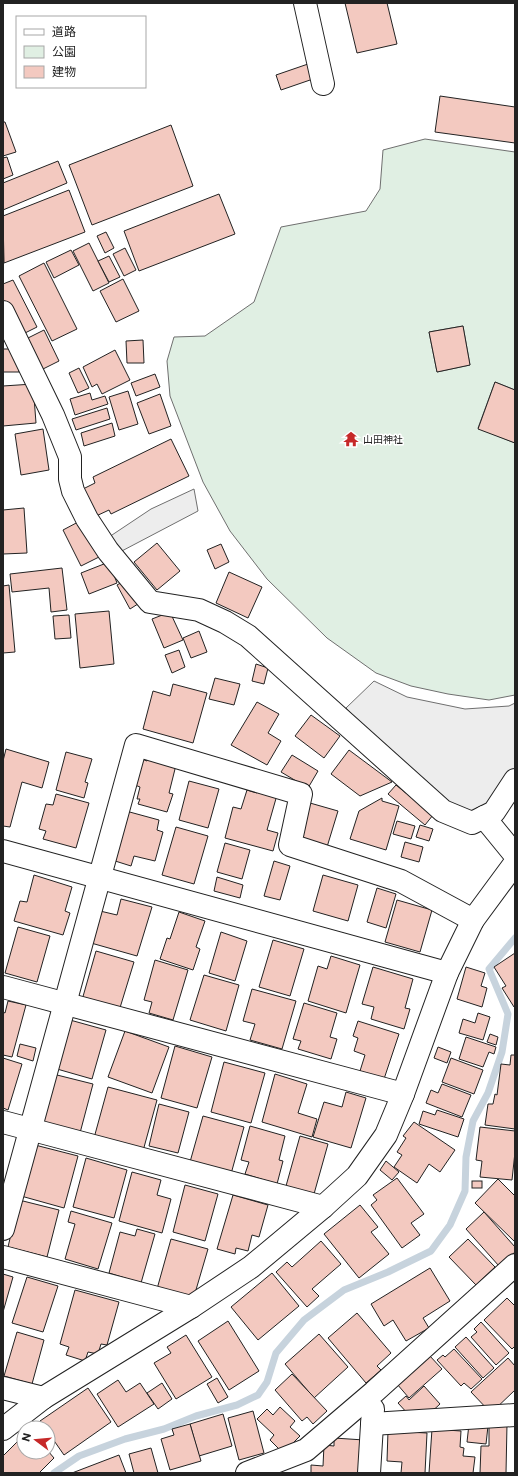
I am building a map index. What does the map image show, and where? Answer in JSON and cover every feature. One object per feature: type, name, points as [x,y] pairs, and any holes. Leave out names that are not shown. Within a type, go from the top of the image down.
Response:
[{"type":"street","points":[[305,3],[323,84]]},
{"type":"street","points":[[3,312],[53,415],[70,457],[70,479],[73,491],[87,519],[108,551],[150,602],[199,610],[225,622],[248,636],[443,811],[472,823],[494,812],[515,780]]},
{"type":"street","points":[[3,1229],[136,745],[301,794],[290,845],[401,881],[473,920]]},
{"type":"street","points":[[484,817],[515,855]]},
{"type":"street","points":[[3,851],[447,974]]},
{"type":"street","points":[[3,1429],[42,1398],[191,1307],[251,1267],[323,1208],[357,1176],[386,1135],[403,1094],[447,974],[473,920],[515,863]]},
{"type":"street","points":[[3,987],[403,1094]]},
{"type":"street","points":[[3,1122],[323,1208]]},
{"type":"street","points":[[3,1257],[191,1307]]},
{"type":"street","points":[[247,1473],[306,1450],[374,1392],[515,1265]]},
{"type":"street","points":[[3,1388],[42,1398]]},
{"type":"street","points":[[369,1473],[374,1392]]},
{"type":"street","points":[[372,1424],[515,1415]]},
{"type":"green space","name":"山田神社","points":[[425,139],[515,152],[515,390],[495,382],[478,428],[515,443],[515,695],[489,700],[448,694],[411,686],[376,673],[327,638],[267,579],[230,531],[203,482],[170,396],[167,361],[174,337],[205,336],[254,302],[281,227],[366,211],[380,189],[383,150]],"holes":[[[463,326],[470,365],[437,372],[429,332]]]},
{"type":"shaded area","points":[[194,489],[198,511],[118,553],[106,539],[151,509]]},
{"type":"shaded area","points":[[374,681],[407,697],[465,709],[509,706],[515,703],[515,770],[491,805],[474,814],[451,808],[415,781],[346,708]]},
{"type":"building","points":[[345,3],[387,3],[397,44],[357,53]]},
{"type":"building","points":[[308,64],[313,79],[281,90],[276,75]]},
{"type":"building","points":[[440,96],[515,107],[515,143],[435,132]]},
{"type":"building","points":[[3,122],[5,122],[16,152],[3,156]]},
{"type":"building","points":[[171,125],[193,186],[92,225],[69,165]]},
{"type":"building","points":[[7,157],[13,175],[3,179],[3,158]]},
{"type":"building","points":[[58,161],[67,183],[3,210],[3,183]]},
{"type":"building","points":[[69,190],[85,232],[4,263],[3,216]]},
{"type":"building","points":[[219,194],[235,234],[139,271],[124,231]]},
{"type":"building","points":[[106,232],[114,248],[105,253],[97,236]]},
{"type":"building","points":[[89,243],[109,283],[93,291],[73,251]]},
{"type":"building","points":[[125,248],[136,270],[124,276],[113,254]]},
{"type":"building","points":[[71,250],[79,265],[54,278],[46,262]]},
{"type":"building","points":[[109,256],[120,277],[109,282],[98,261]]},
{"type":"building","points":[[44,263],[77,329],[52,341],[19,276]]},
{"type":"building","points":[[123,279],[139,311],[116,322],[100,291]]},
{"type":"building","points":[[13,280],[37,327],[19,336],[3,303],[3,284]]},
{"type":"building","points":[[463,326],[470,365],[437,372],[429,332]]},
{"type":"building","points":[[44,330],[59,361],[41,370],[26,339]]},
{"type":"building","points":[[143,340],[144,363],[127,363],[126,341]]},
{"type":"building","points":[[3,349],[19,349],[19,372],[3,372]]},
{"type":"building","points":[[115,350],[130,380],[102,394],[97,384],[92,387],[83,367]]},
{"type":"building","points":[[79,368],[89,388],[78,393],[69,373]]},
{"type":"building","points":[[155,374],[160,387],[136,396],[131,383]]},
{"type":"building","points":[[495,382],[515,390],[515,443],[478,429]]},
{"type":"building","points":[[33,384],[36,423],[3,426],[3,386]]},
{"type":"building","points":[[128,391],[138,424],[119,430],[109,397]]},
{"type":"building","points":[[90,393],[92,400],[105,396],[108,404],[75,415],[70,399]]},
{"type":"building","points":[[160,394],[171,426],[149,434],[137,403]]},
{"type":"building","points":[[107,408],[110,419],[76,430],[72,419]]},
{"type":"building","points":[[112,423],[115,436],[84,446],[81,433]]},
{"type":"building","points":[[43,429],[49,470],[21,475],[15,434]]},
{"type":"building","points":[[171,439],[189,476],[111,514],[109,510],[94,517],[81,490],[95,483],[93,477]]},
{"type":"building","points":[[24,508],[27,553],[3,554],[3,510]]},
{"type":"building","points":[[80,521],[99,557],[81,566],[63,530]]},
{"type":"building","points":[[157,543],[180,571],[157,590],[134,562]]},
{"type":"building","points":[[221,544],[229,562],[215,569],[207,550]]},
{"type":"building","points":[[109,562],[117,583],[89,594],[81,573]]},
{"type":"building","points":[[62,568],[67,610],[51,612],[49,588],[12,592],[10,574]]},
{"type":"building","points":[[229,572],[262,587],[248,618],[216,603]]},
{"type":"building","points":[[126,580],[141,602],[130,609],[117,585]]},
{"type":"building","points":[[9,585],[15,652],[3,653],[3,586]]},
{"type":"building","points":[[109,611],[114,664],[80,668],[75,614]]},
{"type":"building","points":[[170,612],[183,640],[164,648],[152,619]]},
{"type":"building","points":[[69,615],[71,638],[55,639],[53,616]]},
{"type":"building","points":[[199,631],[207,652],[191,658],[183,638]]},
{"type":"building","points":[[179,650],[185,667],[172,673],[165,655]]},
{"type":"building","points":[[256,664],[268,668],[264,684],[252,681]]},
{"type":"building","points":[[215,678],[240,684],[234,705],[209,699]]},
{"type":"building","points":[[173,684],[207,693],[193,743],[143,729],[153,691],[170,696]]},
{"type":"building","points":[[257,702],[279,714],[268,733],[281,741],[267,765],[231,745]]},
{"type":"building","points":[[311,715],[340,736],[324,758],[295,736]]},
{"type":"building","points":[[6,749],[49,762],[42,788],[22,782],[10,827],[3,826],[3,761]]},
{"type":"building","points":[[349,750],[392,782],[360,796],[331,774]]},
{"type":"building","points":[[66,752],[92,759],[85,782],[88,783],[84,798],[56,790]]},
{"type":"building","points":[[292,755],[318,771],[308,788],[281,772]]},
{"type":"building","points":[[148,758],[176,765],[169,793],[173,794],[167,812],[138,804],[140,799],[137,799],[140,787],[135,785],[142,759],[147,761]]},
{"type":"building","points":[[189,781],[219,789],[208,828],[179,820]]},
{"type":"building","points":[[396,785],[433,815],[425,825],[388,794]]},
{"type":"building","points":[[258,789],[277,795],[267,830],[278,833],[273,851],[225,838],[233,807],[241,809],[247,790],[257,793]]},
{"type":"building","points":[[56,794],[89,803],[76,848],[43,839],[46,831],[39,829],[46,804],[53,805]]},
{"type":"building","points":[[382,798],[382,801],[399,806],[386,850],[350,839],[359,811]]},
{"type":"building","points":[[310,803],[338,811],[327,847],[300,839]]},
{"type":"building","points":[[126,811],[159,820],[157,830],[163,832],[155,861],[134,856],[131,866],[112,860]]},
{"type":"building","points":[[397,821],[415,826],[411,839],[393,834]]},
{"type":"building","points":[[420,825],[433,829],[429,841],[416,837]]},
{"type":"building","points":[[176,827],[208,836],[194,884],[162,875]]},
{"type":"building","points":[[405,842],[423,847],[419,862],[401,857]]},
{"type":"building","points":[[225,843],[250,850],[242,879],[217,872]]},
{"type":"building","points":[[274,861],[290,866],[280,900],[264,896]]},
{"type":"building","points":[[34,875],[72,887],[65,911],[70,913],[63,935],[14,921],[20,901],[27,902]]},
{"type":"building","points":[[323,875],[358,885],[348,921],[313,911]]},
{"type":"building","points":[[217,877],[243,885],[240,898],[214,891]]},
{"type":"building","points":[[377,888],[396,894],[386,928],[367,922]]},
{"type":"building","points":[[121,899],[152,907],[137,956],[91,943],[100,911],[117,915]]},
{"type":"building","points":[[397,900],[432,910],[420,952],[385,942]]},
{"type":"building","points":[[179,912],[205,921],[196,947],[200,949],[193,970],[160,959],[167,938],[170,939]]},
{"type":"building","points":[[18,927],[50,936],[37,982],[5,973]]},
{"type":"building","points":[[221,932],[247,941],[235,981],[209,973]]},
{"type":"building","points":[[273,940],[304,949],[290,996],[259,987]]},
{"type":"building","points":[[96,951],[134,962],[119,1011],[82,1000]]},
{"type":"building","points":[[515,953],[514,1007],[502,988],[506,986],[494,967]]},
{"type":"building","points":[[331,956],[360,965],[346,1013],[308,1001],[318,966],[327,969]]},
{"type":"building","points":[[155,960],[188,970],[173,1020],[149,1013],[152,1002],[144,1000]]},
{"type":"building","points":[[373,967],[413,979],[405,1008],[410,1009],[404,1029],[371,1019],[374,1007],[362,1004]]},
{"type":"building","points":[[466,967],[485,973],[481,986],[487,988],[482,1007],[457,999]]},
{"type":"building","points":[[204,975],[239,985],[226,1031],[190,1020]]},
{"type":"building","points":[[252,989],[296,1001],[282,1049],[250,1040],[255,1024],[243,1021]]},
{"type":"building","points":[[8,1001],[26,1005],[12,1057],[3,1055],[3,1012],[5,1013]]},
{"type":"building","points":[[304,1003],[337,1013],[330,1037],[337,1039],[331,1059],[298,1049],[301,1041],[293,1039]]},
{"type":"building","points":[[478,1013],[490,1017],[483,1040],[459,1033],[463,1019],[475,1023]]},
{"type":"building","points":[[70,1020],[106,1030],[92,1079],[57,1069]]},
{"type":"building","points":[[358,1021],[399,1034],[384,1079],[360,1071],[365,1055],[354,1051],[358,1038],[353,1036]]},
{"type":"building","points":[[125,1031],[169,1047],[152,1093],[108,1077]]},
{"type":"building","points":[[490,1034],[498,1037],[496,1045],[487,1042]]},
{"type":"building","points":[[466,1037],[496,1047],[494,1054],[489,1052],[483,1067],[459,1059]]},
{"type":"building","points":[[20,1044],[36,1048],[33,1061],[17,1056]]},
{"type":"building","points":[[175,1046],[212,1057],[197,1108],[161,1098]]},
{"type":"building","points":[[438,1047],[451,1052],[447,1063],[434,1058]]},
{"type":"building","points":[[511,1055],[515,1055],[515,1129],[485,1125],[488,1104],[493,1104],[495,1094],[497,1095],[501,1064],[510,1065]]},
{"type":"building","points":[[3,1058],[22,1064],[8,1110],[3,1108]]},
{"type":"building","points":[[451,1058],[483,1070],[474,1094],[442,1082]]},
{"type":"building","points":[[224,1062],[265,1073],[251,1123],[211,1112]]},
{"type":"building","points":[[53,1074],[93,1084],[80,1133],[40,1123]]},
{"type":"building","points":[[275,1074],[307,1084],[298,1113],[317,1119],[312,1137],[262,1122]]},
{"type":"building","points":[[442,1084],[471,1095],[462,1117],[426,1103],[431,1090],[438,1093]]},
{"type":"building","points":[[108,1087],[157,1100],[143,1151],[94,1138]]},
{"type":"building","points":[[346,1092],[366,1098],[351,1148],[313,1137],[324,1102],[342,1107]]},
{"type":"building","points":[[159,1104],[189,1112],[178,1153],[149,1146]]},
{"type":"building","points":[[437,1110],[464,1119],[458,1137],[419,1124],[423,1111],[435,1115]]},
{"type":"building","points":[[203,1116],[244,1127],[231,1174],[190,1162]]},
{"type":"building","points":[[414,1122],[455,1150],[440,1172],[429,1164],[417,1183],[394,1167],[402,1155],[397,1152],[406,1138],[403,1136]]},
{"type":"building","points":[[250,1126],[285,1136],[279,1160],[283,1161],[277,1184],[245,1174],[249,1162],[241,1160]]},
{"type":"building","points":[[480,1127],[515,1131],[515,1152],[512,1180],[480,1177],[482,1161],[476,1160]]},
{"type":"building","points":[[300,1136],[328,1144],[314,1194],[286,1186]]},
{"type":"building","points":[[35,1145],[78,1156],[64,1208],[21,1196]]},
{"type":"building","points":[[86,1158],[127,1170],[114,1218],[73,1207]]},
{"type":"building","points":[[386,1161],[399,1172],[392,1180],[380,1170]]},
{"type":"building","points":[[132,1172],[161,1180],[157,1195],[171,1199],[162,1233],[119,1221]]},
{"type":"building","points":[[397,1178],[424,1214],[411,1223],[420,1235],[402,1248],[371,1205],[377,1200],[373,1195]]},
{"type":"building","points":[[498,1179],[515,1196],[515,1242],[475,1203]]},
{"type":"building","points":[[472,1181],[482,1181],[482,1188],[472,1188]]},
{"type":"building","points":[[185,1185],[218,1194],[205,1241],[173,1232]]},
{"type":"building","points":[[233,1195],[268,1205],[259,1237],[252,1235],[248,1251],[236,1248],[235,1254],[217,1249]]},
{"type":"building","points":[[19,1200],[59,1210],[47,1257],[8,1247]]},
{"type":"building","points":[[360,1205],[378,1227],[371,1232],[389,1254],[359,1278],[324,1234]]},
{"type":"building","points":[[71,1211],[112,1223],[98,1269],[65,1259],[75,1224],[68,1222]]},
{"type":"building","points":[[484,1212],[515,1247],[515,1252],[499,1266],[466,1229]]},
{"type":"building","points":[[137,1229],[155,1234],[141,1283],[109,1273],[120,1232],[135,1236]]},
{"type":"building","points":[[171,1239],[208,1249],[193,1300],[157,1289]]},
{"type":"building","points":[[468,1239],[495,1267],[476,1285],[449,1257]]},
{"type":"building","points":[[321,1241],[341,1264],[312,1289],[319,1296],[307,1307],[276,1272],[287,1262],[292,1267]]},
{"type":"building","points":[[430,1268],[450,1301],[423,1318],[429,1328],[406,1341],[393,1320],[384,1326],[371,1304]]},
{"type":"building","points":[[272,1273],[299,1306],[258,1340],[231,1307]]},
{"type":"building","points":[[3,1274],[13,1277],[3,1312]]},
{"type":"building","points":[[27,1277],[58,1286],[43,1332],[12,1323]]},
{"type":"building","points":[[75,1290],[119,1302],[107,1345],[101,1344],[98,1354],[88,1352],[85,1361],[66,1355],[69,1347],[60,1344]]},
{"type":"building","points":[[507,1298],[515,1306],[515,1346],[512,1349],[484,1320]]},
{"type":"building","points":[[357,1313],[391,1353],[377,1366],[381,1370],[366,1383],[328,1338]]},
{"type":"building","points":[[228,1321],[259,1371],[229,1390],[198,1341]]},
{"type":"building","points":[[481,1322],[509,1353],[496,1365],[471,1337],[477,1332],[474,1329]]},
{"type":"building","points":[[17,1332],[44,1340],[32,1384],[4,1376]]},
{"type":"building","points":[[319,1334],[348,1367],[314,1398],[285,1364]]},
{"type":"building","points":[[186,1335],[212,1377],[176,1399],[154,1363],[171,1353],[167,1347]]},
{"type":"building","points":[[466,1337],[494,1368],[483,1378],[455,1347]]},
{"type":"building","points":[[454,1349],[482,1379],[471,1389],[464,1383],[461,1386],[437,1360],[443,1355],[445,1357]]},
{"type":"building","points":[[429,1355],[442,1369],[409,1398],[397,1384]]},
{"type":"building","points":[[508,1358],[515,1366],[515,1390],[491,1413],[471,1392]]},
{"type":"building","points":[[292,1374],[327,1411],[313,1424],[307,1417],[302,1421],[275,1390]]},
{"type":"building","points":[[217,1378],[228,1397],[218,1403],[207,1384]]},
{"type":"building","points":[[118,1380],[126,1392],[140,1383],[154,1404],[118,1427],[97,1394]]},
{"type":"building","points":[[162,1383],[172,1399],[158,1409],[147,1393]]},
{"type":"building","points":[[424,1386],[440,1404],[428,1415],[409,1415],[398,1403],[406,1396],[409,1400]]},
{"type":"building","points":[[88,1388],[111,1422],[64,1455],[56,1444],[56,1420],[41,1420]]},
{"type":"building","points":[[280,1407],[295,1421],[290,1427],[300,1436],[283,1453],[270,1440],[274,1435],[257,1419],[267,1409],[273,1415]]},
{"type":"building","points":[[253,1411],[264,1453],[239,1460],[228,1418]]},
{"type":"building","points":[[223,1414],[232,1446],[199,1456],[190,1424]]},
{"type":"building","points":[[489,1423],[507,1424],[506,1473],[480,1473],[481,1446],[489,1446]]},
{"type":"building","points":[[190,1424],[201,1461],[170,1470],[161,1439],[174,1435],[172,1429]]},
{"type":"building","points":[[469,1424],[488,1426],[486,1444],[467,1442]]},
{"type":"building","points":[[432,1429],[461,1431],[460,1447],[464,1448],[463,1456],[475,1457],[473,1473],[429,1473]]},
{"type":"building","points":[[388,1431],[427,1433],[425,1473],[401,1473],[402,1462],[387,1461]]},
{"type":"building","points":[[334,1438],[364,1440],[361,1473],[311,1473],[311,1465],[323,1466],[324,1445],[334,1446]]},
{"type":"building","points":[[16,1443],[16,1460],[52,1460],[39,1473],[3,1473],[3,1456]]},
{"type":"building","points":[[151,1448],[158,1473],[134,1473],[129,1454]]},
{"type":"building","points":[[119,1455],[126,1473],[72,1473]]},
{"type":"waterway","points":[[54,1473],[79,1456],[125,1439],[164,1429],[196,1416],[237,1405],[258,1395],[267,1382],[276,1353],[304,1320],[344,1290],[388,1272],[431,1251],[450,1225],[465,1191],[466,1157],[473,1121],[488,1093],[502,1052],[508,1014],[489,969],[515,938]]},
{"type":"place","name":"山田神社","points":[[351,439]]}]
